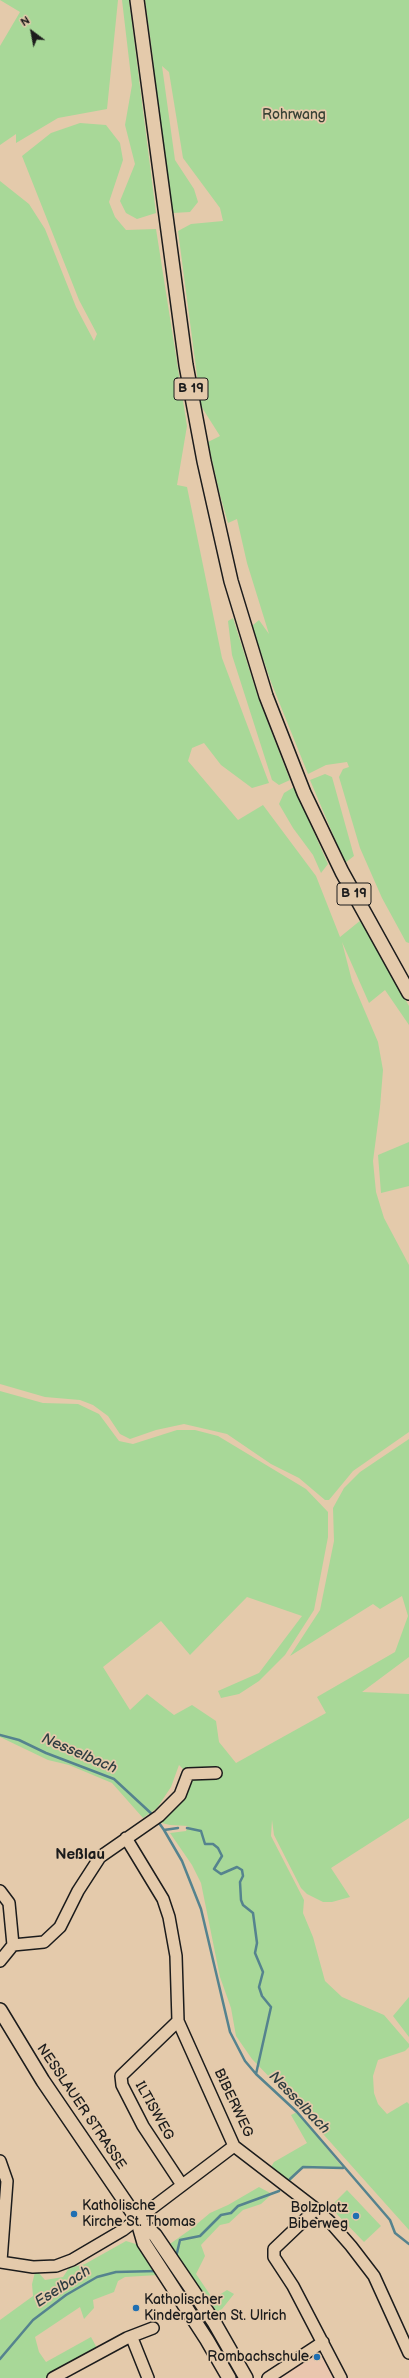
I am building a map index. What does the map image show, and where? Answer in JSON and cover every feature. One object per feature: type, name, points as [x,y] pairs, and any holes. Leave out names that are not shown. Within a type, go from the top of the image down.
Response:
[{"type":"main road","name":"B 19","points":[[137,0],[178,309],[204,461],[228,568],[242,621],[266,696],[304,793],[345,878],[409,993]]},
{"type":"main road","name":"NESSLAUER STRASSE","points":[[0,2010],[43,2080],[137,2219],[155,2235],[214,2322],[246,2378]]},
{"type":"main road","name":"NESSLAUER STRASSE","points":[[137,2219],[144,2243],[207,2340],[229,2378]]},
{"type":"street","points":[[0,1960],[13,1946],[44,1942],[60,1927],[78,1891],[100,1857],[157,1818],[180,1795],[188,1774],[216,1774]]},
{"type":"street","name":"BIBERWEG","points":[[126,1838],[163,1899],[169,1917],[176,1956],[178,2021],[234,2146],[316,2209],[330,2222],[374,2276],[409,2353]]},
{"type":"street","points":[[0,1891],[9,1903],[13,1946]]},
{"type":"street","name":"ILTISWEG","points":[[178,2021],[121,2076],[122,2085],[143,2126],[182,2185]]},
{"type":"street","points":[[0,2161],[7,2181],[1,2262],[33,2267],[56,2266],[99,2245],[137,2219],[234,2146]]},
{"type":"street","points":[[316,2209],[274,2249],[274,2257],[323,2342],[341,2378]]},
{"type":"street","points":[[53,2378],[127,2338],[132,2338],[153,2328]]},
{"type":"street","points":[[132,2338],[148,2378]]},
{"type":"street","points":[[268,2378],[323,2342]]},
{"type":"shaded area","name":"Rombachschule","points":[[322,2347],[337,2378],[275,2378]]},
{"type":"green space","points":[[0,0],[118,0],[107,109],[58,118],[16,143],[16,134],[0,145],[0,46],[20,12]]},
{"type":"green space","points":[[122,0],[129,0],[156,213],[137,219],[126,213],[120,201],[135,164],[125,125],[132,85]]},
{"type":"green space","name":"Rohrwang","points":[[145,0],[409,0],[409,943],[406,942],[382,898],[360,848],[339,777],[343,769],[349,767],[347,762],[326,765],[308,774],[271,682],[252,626],[259,620],[269,634],[247,563],[237,519],[228,523],[208,442],[220,436],[201,406],[178,231],[191,224],[223,221],[220,208],[183,158],[169,72],[162,66],[175,160],[194,189],[198,202],[190,212],[173,213],[155,95],[153,58]]},
{"type":"green space","points":[[80,123],[106,125],[120,143],[123,160],[109,202],[115,217],[126,230],[156,229],[187,426],[177,485],[187,487],[222,658],[269,783],[252,788],[221,765],[204,743],[192,748],[188,761],[238,820],[263,805],[316,876],[340,937],[361,920],[409,1006],[409,1025],[385,990],[369,1003],[342,942],[352,981],[378,1042],[383,1070],[373,1161],[376,1192],[384,1218],[409,1265],[409,1432],[353,1471],[329,1500],[325,1500],[299,1478],[271,1464],[227,1434],[184,1424],[156,1430],[130,1439],[120,1434],[108,1416],[93,1405],[80,1400],[45,1397],[0,1384],[0,181],[29,204],[45,229],[76,307],[94,341],[97,334],[79,300],[22,156],[51,133]]},
{"type":"green space","points":[[233,618],[258,697],[290,780],[279,785],[272,780],[232,655],[228,621]]},
{"type":"green space","points":[[325,774],[332,777],[354,856],[345,863],[310,780]]},
{"type":"green space","points":[[294,787],[328,864],[321,873],[313,855],[293,828],[279,804],[284,793]]},
{"type":"green space","points":[[409,1142],[409,1186],[381,1193],[378,1155]]},
{"type":"green space","points":[[0,1391],[43,1403],[78,1404],[99,1414],[119,1441],[133,1444],[177,1430],[195,1430],[218,1436],[306,1489],[328,1512],[328,1537],[314,1610],[285,1655],[259,1681],[239,1694],[221,1698],[218,1691],[259,1673],[302,1616],[247,1597],[190,1655],[161,1621],[103,1667],[130,1710],[147,1694],[174,1715],[192,1705],[216,1721],[219,1742],[236,1763],[326,1713],[317,1697],[395,1652],[408,1616],[402,1596],[380,1609],[373,1604],[290,1656],[320,1610],[334,1541],[333,1508],[344,1488],[360,1472],[409,1439],[409,1657],[362,1692],[409,1694],[409,1818],[331,1868],[350,1897],[332,1902],[323,1902],[307,1894],[301,1888],[274,1835],[272,1820],[271,1836],[304,1900],[303,1913],[313,1937],[325,1981],[342,1997],[384,2015],[409,2044],[409,2047],[405,2051],[378,2060],[373,2076],[374,2093],[378,2104],[387,2114],[407,2102],[409,2104],[409,2230],[307,2116],[252,2059],[236,2036],[231,2008],[220,1977],[201,1883],[192,1865],[170,1833],[186,1831],[188,1826],[170,1825],[158,1822],[188,1774],[179,1765],[171,1787],[157,1808],[143,1818],[112,1783],[69,1765],[48,1760],[0,1737]]},
{"type":"green space","points":[[409,1997],[409,2037],[393,2016]]},
{"type":"green space","points":[[297,2112],[343,2168],[303,2167],[286,2186],[268,2172],[274,2162],[307,2143],[291,2115]]},
{"type":"green space","points":[[259,2187],[272,2194],[261,2204],[243,2210],[229,2223],[220,2225],[201,2245],[205,2256],[196,2274],[213,2299],[227,2290],[234,2294],[222,2309],[213,2314],[167,2246],[210,2213],[228,2205]]},
{"type":"green space","name":"Bolzplatz Biberweg","points":[[347,2190],[381,2226],[364,2242],[330,2207]]},
{"type":"green space","points":[[126,2241],[139,2245],[158,2275],[125,2277],[118,2281],[114,2292],[93,2300],[94,2308],[84,2319],[80,2307],[35,2337],[39,2352],[46,2362],[91,2337],[98,2350],[47,2378],[0,2378],[0,2320],[33,2296],[32,2284],[35,2272],[38,2272],[45,2280],[63,2277],[69,2268],[85,2264]]},
{"type":"waterway","name":"Nesselbach","points":[[0,1735],[19,1740],[46,1753],[114,1779],[154,1816]]},
{"type":"waterway","name":"Nesselbach","points":[[157,1820],[164,1830],[178,1828]]},
{"type":"waterway","name":"Nesselbach","points":[[187,1828],[201,1831],[205,1844],[213,1844],[218,1848],[222,1856],[214,1869],[221,1874],[237,1867],[242,1870],[243,1876],[240,1882],[241,1900],[243,1905],[253,1913],[257,1943],[255,1953],[263,1972],[259,1987],[262,1996],[271,2007],[256,2074],[297,2112],[390,2220],[395,2233],[409,2244]]},
{"type":"waterway","points":[[164,1830],[182,1861],[201,1909],[230,2032],[245,2061],[256,2074]]},
{"type":"waterway","name":"Eselbach","points":[[290,2179],[303,2167],[343,2168]]},
{"type":"waterway","name":"Eselbach","points":[[176,2257],[180,2240],[200,2236],[221,2215],[231,2213],[238,2206],[279,2191]]},
{"type":"waterway","name":"Eselbach","points":[[0,2359],[33,2320],[66,2295],[97,2277],[116,2272],[157,2271]]},
{"type":"place","name":"Katholische Kirche St. Thomas","points":[[74,2214]]},
{"type":"place","name":"Bolzplatz Biberweg","points":[[356,2216]]},
{"type":"place","name":"Katholischer Kindergarten St. Ulrich","points":[[136,2308]]},
{"type":"place","name":"Rombachschule","points":[[317,2357]]},
{"type":"district","name":"Neßlau","points":[[80,1855]]}]
